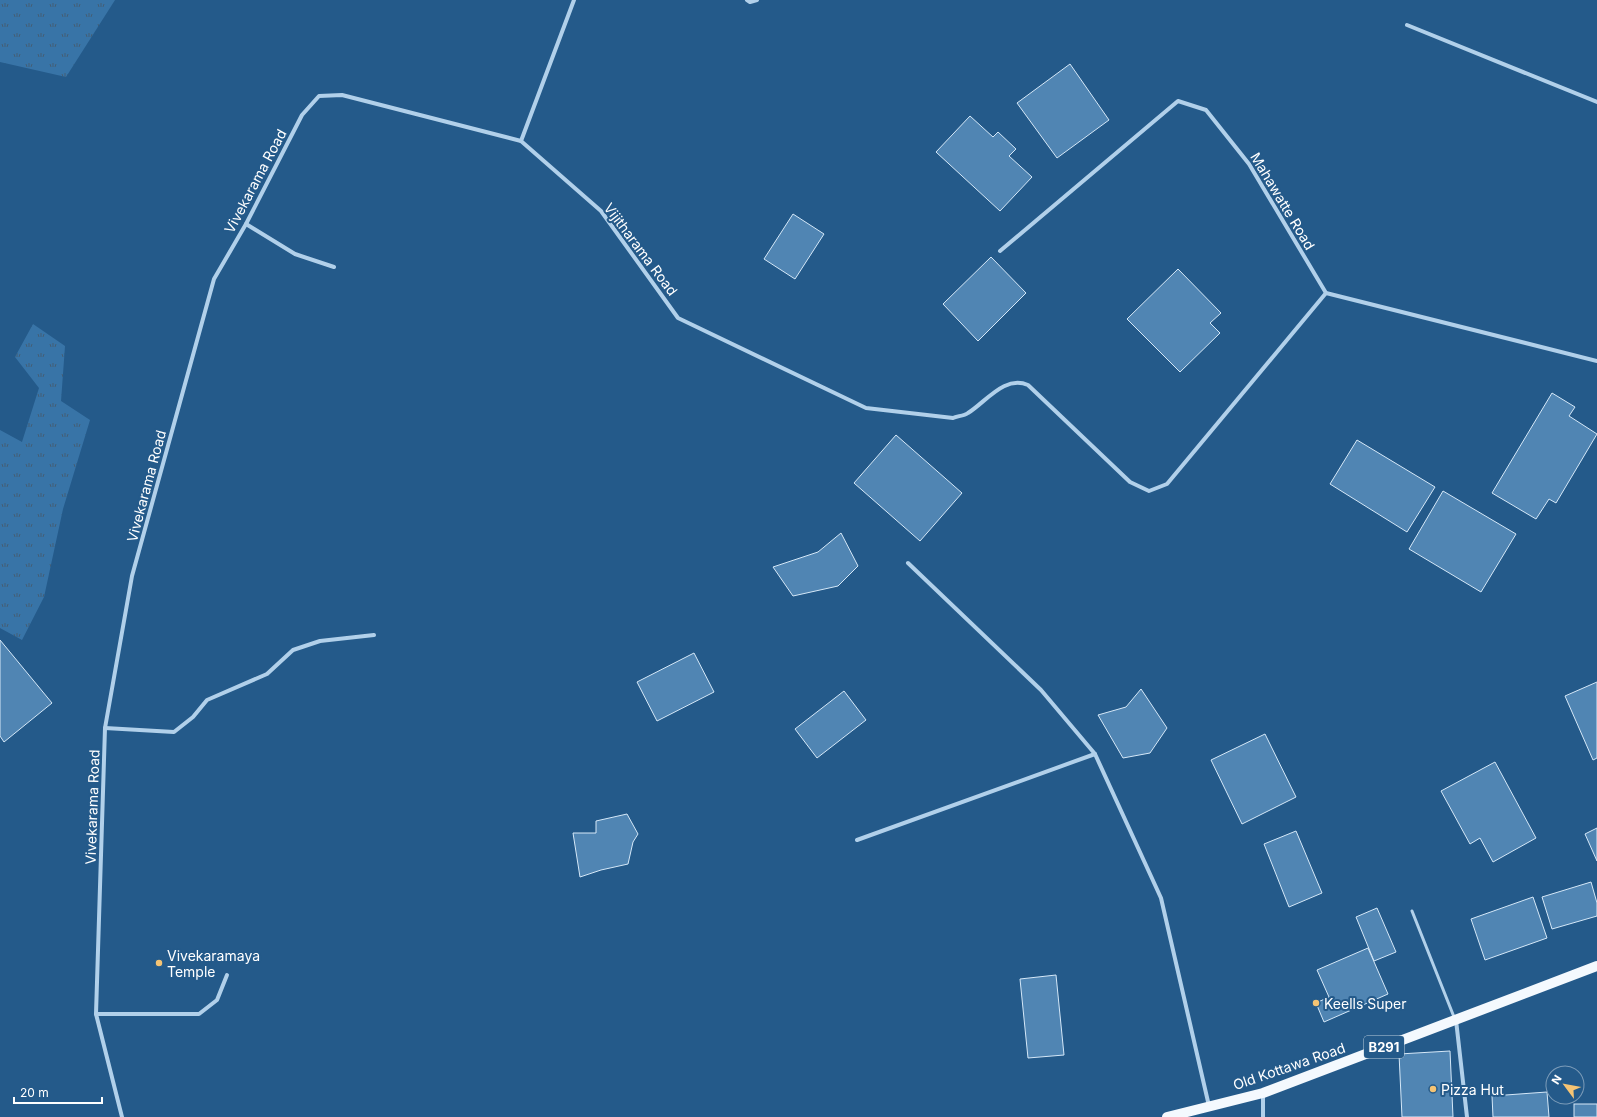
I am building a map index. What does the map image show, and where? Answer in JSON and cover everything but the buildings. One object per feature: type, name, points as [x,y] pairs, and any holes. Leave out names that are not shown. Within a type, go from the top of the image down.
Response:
[{"type":"main road","name":"Old Kottawa Road","points":[[1167,1117],[1263,1093],[1597,966]]},
{"type":"street","points":[[521,140],[574,0]]},
{"type":"street","points":[[747,0],[750,2],[757,0]]},
{"type":"street","points":[[1407,25],[1597,102]]},
{"type":"street","name":"Vivekarama Road","points":[[122,1117],[96,1014],[105,728],[132,576],[214,279],[246,224],[302,115],[319,96],[342,95],[521,140]]},
{"type":"street","name":"Mahawatte Road","points":[[1000,251],[1178,101],[1206,110],[1249,164],[1326,293]]},
{"type":"street","name":"Vijitharama Road","points":[[521,140],[601,211],[678,318],[866,408],[952,418],[967,414],[1005,385],[1020,382],[1028,385],[1130,482],[1149,491],[1168,484],[1326,293]]},
{"type":"street","points":[[246,224],[295,254],[334,267]]},
{"type":"street","points":[[1326,293],[1597,361]]},
{"type":"street","points":[[908,563],[1041,690],[1095,754],[1161,898],[1209,1107]]},
{"type":"street","points":[[105,728],[174,732],[193,717],[207,700],[267,674],[293,650],[320,641],[374,635]]},
{"type":"street","points":[[857,840],[1095,754]]},
{"type":"street","points":[[96,1014],[199,1014],[216,1000],[227,975]]},
{"type":"street","points":[[1456,1020],[1467,1117]]},
{"type":"street","points":[[1263,1093],[1263,1117]]},
{"type":"lane","points":[[1412,911],[1456,1020]]},
{"type":"green space","points":[[0,0],[115,0],[66,77],[0,62]]},
{"type":"green space","points":[[33,324],[65,346],[61,401],[90,420],[63,509],[44,597],[22,640],[0,628],[0,430],[22,442],[39,388],[15,357]]},
{"type":"place","name":"Vivekaramaya Temple","points":[[159,963]]},
{"type":"place","name":"Keells Super","points":[[1316,1003]]},
{"type":"place","name":"Pizza Hut","points":[[1433,1089]]}]
